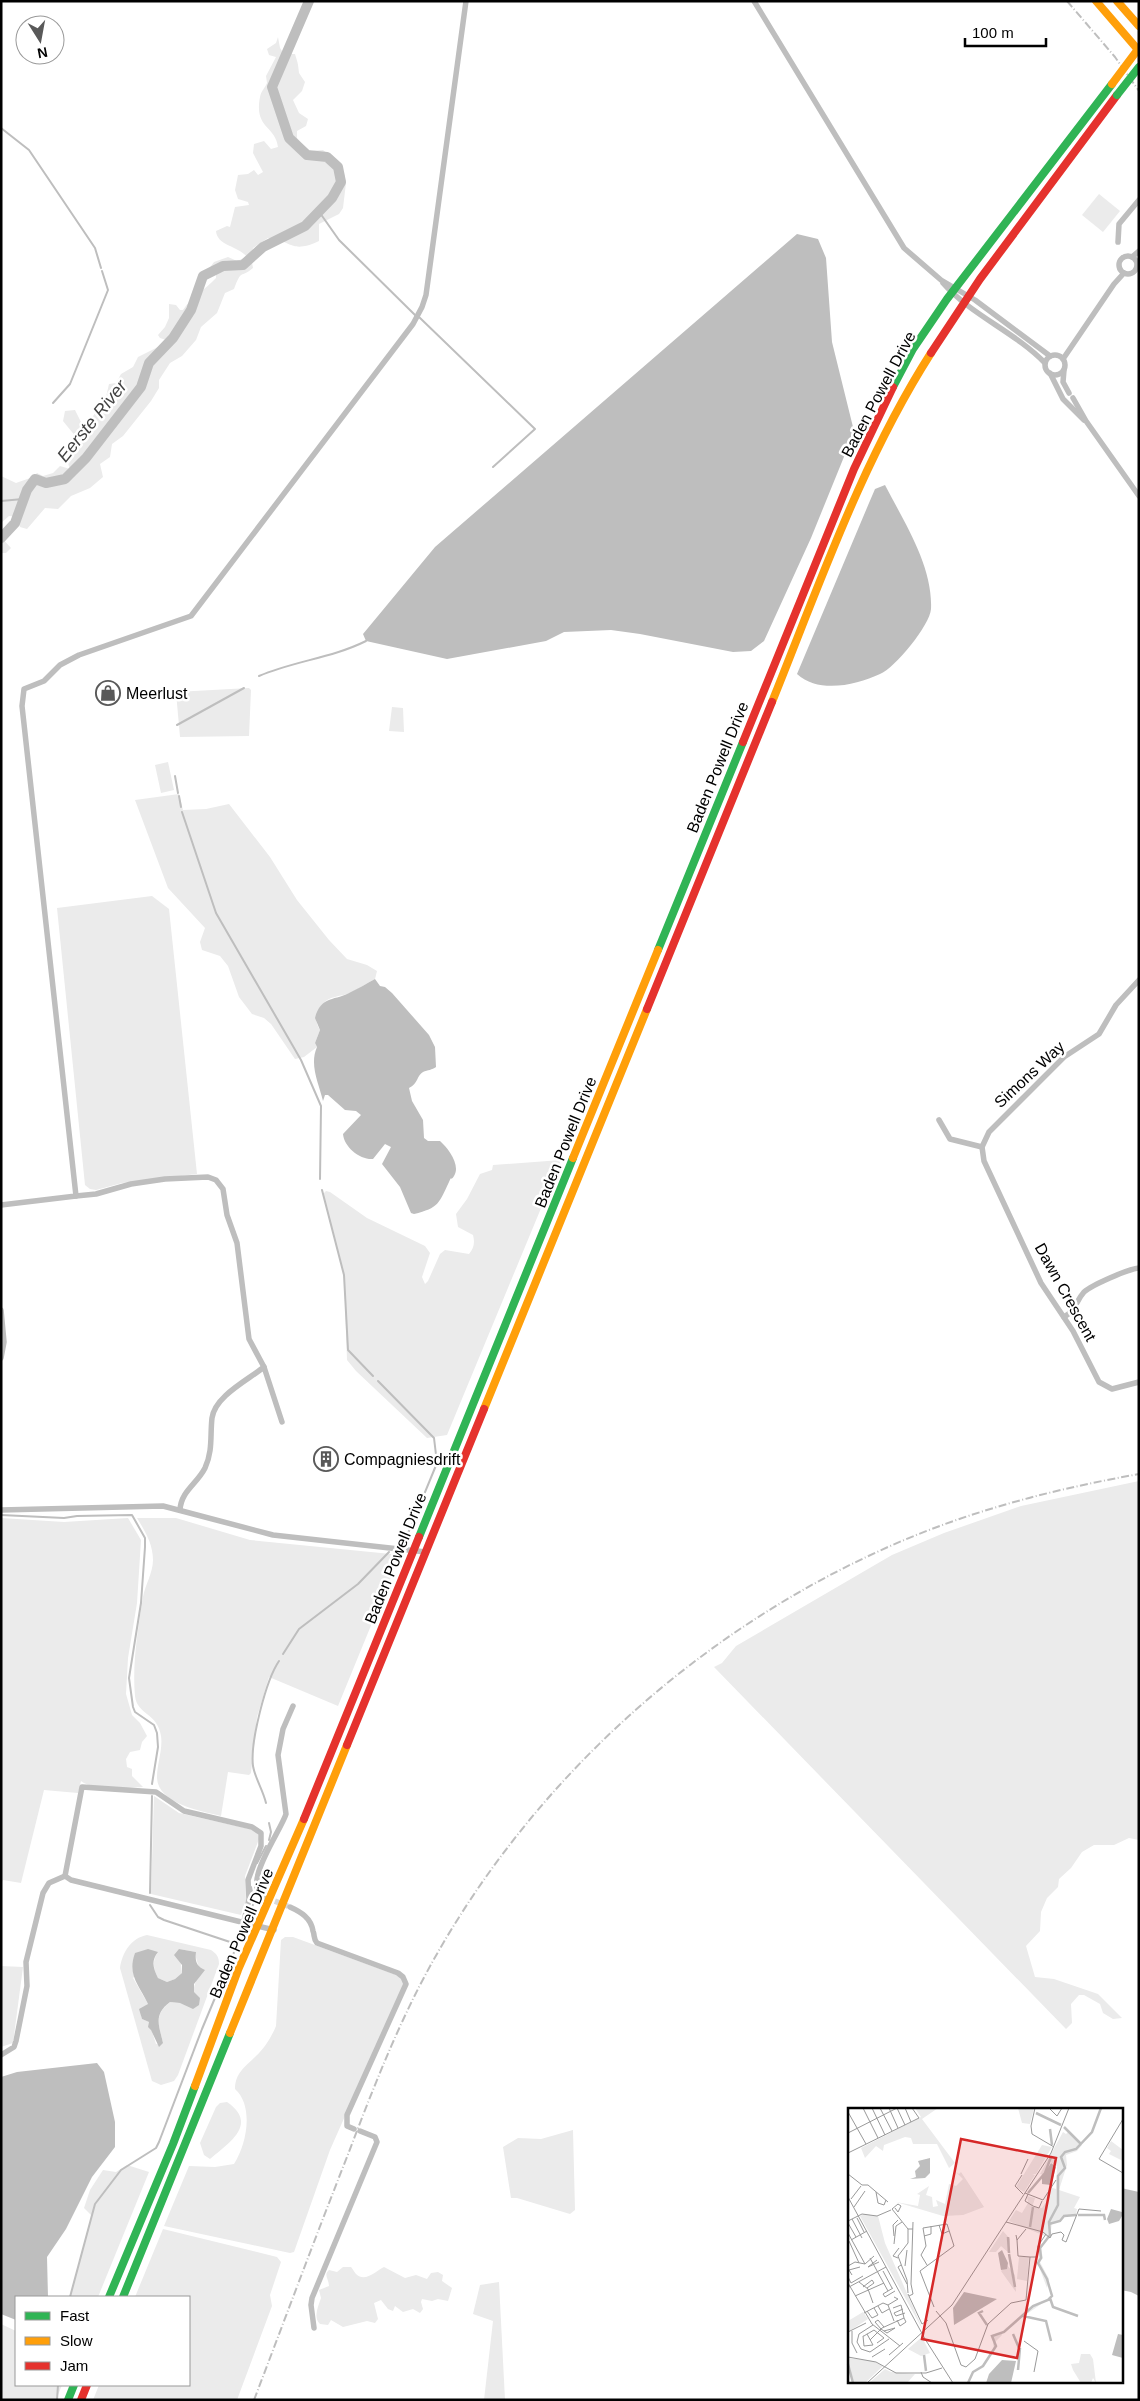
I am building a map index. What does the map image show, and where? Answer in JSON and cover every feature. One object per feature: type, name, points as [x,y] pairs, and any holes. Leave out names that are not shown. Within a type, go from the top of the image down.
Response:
[{"type":"main road","points":[[1096,1],[1139,50]]},
{"type":"main road","points":[[1117,1],[1139,26]]},
{"type":"main road","name":"Baden Powell Drive","points":[[110,2296],[173,2144],[238,1970],[259,1926],[854,469],[884,404],[914,349],[954,290],[1139,50]]},
{"type":"main road","name":"Baden Powell Drive","points":[[123,2296],[274,1930],[864,475],[921,366],[965,298],[1139,67]]},
{"type":"main road","points":[[68,2400],[74,2386]]},
{"type":"main road","points":[[82,2400],[87,2386]]},
{"type":"street","points":[[76,1196],[40,872],[23,693],[27,686],[47,678],[67,660],[96,648],[190,616],[412,324],[422,308],[426,295],[466,1]]},
{"type":"street","points":[[754,1],[904,248],[965,298],[1050,356],[1058,355],[1063,359],[1065,364],[1063,382],[1086,421],[1139,496]]},
{"type":"street","points":[[1118,242],[1119,224],[1139,200]]},
{"type":"street","points":[[1132,257],[1139,251]]},
{"type":"street","points":[[1063,359],[1114,284],[1124,273],[1133,273],[1138,265],[1132,257],[1125,256],[1120,260],[1119,266],[1124,273]]},
{"type":"street","points":[[965,298],[1045,363],[1046,369],[1050,373],[1063,399],[1086,421]]},
{"type":"street","points":[[1045,363],[1050,356]]},
{"type":"street","points":[[1050,373],[1056,375],[1064,370]]},
{"type":"street","name":"Simons Way","points":[[982,1147],[989,1132],[1064,1057],[1099,1034],[1116,1005],[1139,980]]},
{"type":"street","points":[[939,1120],[950,1139],[982,1147]]},
{"type":"street","name":"Dawn Crescent","points":[[982,1147],[984,1161],[1041,1282],[1064,1317],[1098,1382],[1112,1389],[1139,1382]]},
{"type":"street","points":[[1,1205],[96,1194],[130,1184],[156,1180],[197,1177],[208,1177],[216,1180],[223,1189],[226,1215],[237,1243],[249,1339],[260,1356],[282,1422]]},
{"type":"street","points":[[1064,1317],[1076,1308],[1085,1292],[1089,1289],[1139,1268]]},
{"type":"street","points":[[1,1310],[4,1342],[1,1358]]},
{"type":"street","points":[[180,1510],[181,1501],[207,1462],[213,1435],[214,1412],[226,1397],[264,1368]]},
{"type":"street","points":[[1,1510],[156,1506],[180,1510],[273,1535],[426,1552]]},
{"type":"street","points":[[265,1898],[257,1890],[256,1880],[286,1814],[278,1754],[292,1706]]},
{"type":"street","points":[[65,1876],[80,1790],[84,1787],[156,1792],[184,1811],[252,1827],[261,1833],[262,1838],[270,1848]]},
{"type":"street","points":[[244,1921],[249,1899],[248,1880],[262,1838]]},
{"type":"street","points":[[65,1876],[71,1880],[244,1921],[274,1930]]},
{"type":"street","points":[[1,2055],[14,2047],[16,2041],[27,1986],[26,1962],[44,1893],[48,1882],[65,1876]]},
{"type":"street","points":[[290,1908],[304,1914],[311,1923],[314,1940],[317,1943],[398,1973],[403,1977],[406,1984],[347,2115],[347,2126],[375,2137],[377,2142],[312,2298],[314,2328]]},
{"type":"shaded area","points":[[278,37],[280,48],[284,54],[295,54],[299,73],[305,82],[302,91],[293,100],[299,113],[308,119],[306,126],[297,131],[297,138],[308,151],[323,150],[337,161],[344,173],[346,183],[343,208],[339,214],[319,224],[319,241],[310,245],[297,247],[268,238],[253,248],[251,257],[253,268],[240,276],[234,289],[225,293],[217,313],[201,327],[196,340],[182,356],[170,363],[159,380],[159,388],[151,401],[123,436],[112,444],[110,457],[100,464],[103,477],[90,488],[71,496],[58,509],[45,508],[27,529],[20,527],[16,519],[11,516],[1,523],[1,476],[16,483],[33,477],[37,473],[43,476],[53,473],[60,466],[70,469],[65,453],[76,437],[63,421],[65,411],[75,410],[81,422],[87,425],[106,397],[109,384],[116,383],[121,374],[133,367],[138,357],[166,343],[166,340],[158,335],[165,327],[169,318],[169,304],[176,305],[180,310],[183,310],[190,301],[216,278],[216,275],[209,273],[208,270],[214,262],[228,257],[237,261],[247,257],[239,250],[220,240],[216,231],[227,226],[230,227],[235,207],[249,205],[248,202],[238,199],[235,190],[238,175],[248,174],[254,170],[258,175],[263,172],[253,153],[254,144],[264,141],[271,149],[278,147],[273,134],[262,121],[259,107],[261,95],[267,83],[266,76],[276,57],[269,55],[267,49],[276,43]]},
{"type":"shaded area","points":[[1099,194],[1120,211],[1103,232],[1082,215]]},
{"type":"shaded area","points":[[797,234],[818,239],[826,258],[832,342],[853,427],[850,442],[811,538],[764,641],[751,651],[733,652],[611,630],[564,632],[546,641],[447,659],[366,641],[363,634],[435,547]]},
{"type":"shaded area","points":[[885,485],[916,545],[922,561],[930,593],[931,609],[929,616],[911,645],[894,664],[880,674],[838,686],[816,684],[797,674],[875,489]]},
{"type":"shaded area","points":[[1,537],[11,548],[6,553],[1,553]]},
{"type":"shaded area","points":[[249,688],[251,690],[249,736],[180,737],[176,692]]},
{"type":"shaded area","points":[[392,707],[403,708],[404,732],[389,731]]},
{"type":"shaded area","points":[[168,762],[174,790],[161,793],[155,765]]},
{"type":"shaded area","points":[[179,794],[183,810],[206,809],[229,804],[270,857],[297,900],[329,940],[347,959],[367,965],[377,971],[375,979],[351,993],[330,999],[321,1005],[316,1020],[320,1030],[315,1043],[317,1047],[304,1057],[295,1059],[271,1024],[264,1018],[252,1014],[239,997],[228,966],[220,956],[202,950],[200,942],[205,928],[168,888],[135,800]]},
{"type":"shaded area","points":[[152,896],[169,909],[197,1174],[122,1183],[96,1190],[90,1189],[85,1185],[57,908]]},
{"type":"shaded area","points":[[375,979],[380,986],[385,987],[392,993],[429,1035],[435,1047],[436,1067],[421,1073],[409,1088],[412,1101],[423,1120],[424,1138],[428,1141],[440,1141],[450,1152],[456,1167],[454,1176],[450,1179],[437,1204],[414,1214],[411,1213],[400,1187],[382,1164],[391,1147],[385,1144],[373,1159],[368,1159],[358,1155],[346,1144],[343,1134],[361,1115],[356,1111],[345,1110],[328,1095],[325,1095],[323,1101],[314,1068],[317,1047],[315,1043],[320,1030],[315,1018],[321,1006],[325,1002],[345,995]]},
{"type":"shaded area","points":[[561,1160],[447,1435],[427,1438],[356,1371],[347,1360],[344,1275],[323,1194],[326,1191],[330,1192],[367,1218],[425,1246],[430,1253],[422,1277],[425,1284],[440,1254],[445,1250],[469,1254],[472,1250],[474,1243],[473,1235],[458,1227],[456,1214],[467,1199],[480,1174],[492,1170],[493,1165]]},
{"type":"shaded area","points":[[1139,1481],[1139,1840],[1129,1838],[1114,1845],[1094,1845],[1082,1852],[1071,1868],[1059,1879],[1058,1887],[1047,1898],[1041,1912],[1040,1931],[1026,1946],[1035,1977],[1054,1979],[1098,1994],[1122,2018],[1113,2019],[1103,2013],[1100,2004],[1084,1995],[1079,1995],[1071,2004],[1072,2023],[1066,2029],[714,1667],[722,1663],[736,1646],[892,1555],[944,1533],[1021,1506]]},
{"type":"shaded area","points":[[1,1518],[64,1522],[128,1518],[141,1540],[137,1603],[128,1658],[126,1694],[132,1715],[140,1723],[147,1736],[142,1742],[140,1750],[130,1752],[126,1759],[127,1767],[132,1769],[132,1776],[143,1787],[101,1788],[81,1781],[78,1793],[44,1790],[21,1883],[3,1880],[1,1884]]},
{"type":"shaded area","points":[[137,1518],[176,1518],[250,1540],[391,1554],[394,1555],[397,1562],[338,1706],[269,1677],[257,1717],[251,1773],[249,1775],[228,1772],[221,1816],[182,1805],[164,1794],[159,1786],[157,1772],[161,1751],[161,1736],[159,1728],[152,1718],[139,1707],[135,1696],[134,1672],[137,1634],[143,1597],[152,1570],[153,1560],[150,1543]]},
{"type":"shaded area","points":[[154,1796],[179,1813],[254,1830],[258,1834],[259,1839],[245,1876],[246,1900],[241,1915],[151,1894]]},
{"type":"shaded area","points":[[147,1935],[211,1950],[217,1956],[219,1962],[178,2075],[174,2081],[161,2085],[152,2081],[120,1968],[128,1947],[141,1937]],"holes":[[[179,1949],[196,1952],[199,1971],[194,1992],[180,2003],[170,2002],[161,2012],[159,2026],[163,2043],[156,2044],[149,2022],[142,2019],[141,2015],[148,2004],[133,1978],[158,1952],[154,1965],[158,1978],[167,1982],[175,1979],[182,1973]]]},
{"type":"shaded area","points":[[285,1937],[293,1937],[399,1976],[404,1983],[330,2150],[294,2252],[290,2253],[164,2226],[189,2166],[215,2167],[234,2164],[239,2156],[245,2136],[246,2115],[245,2105],[235,2089],[235,2083],[241,2071],[262,2050],[276,2026],[281,1940]]},
{"type":"shaded area","points":[[148,1949],[158,1952],[154,1962],[155,1971],[158,1978],[167,1982],[175,1979],[182,1973],[182,1965],[174,1955],[179,1949],[196,1952],[197,1963],[205,1970],[194,1984],[194,1992],[200,1998],[199,2005],[193,2009],[180,2003],[170,2002],[161,2011],[159,2026],[163,2043],[159,2047],[148,2027],[149,2022],[142,2019],[139,2009],[148,2004],[135,1980],[132,1968],[135,1953]]},
{"type":"shaded area","points":[[1,1966],[23,1967],[13,2043],[1,2047]]},
{"type":"shaded area","points":[[97,2063],[104,2072],[115,2122],[115,2147],[92,2177],[66,2229],[47,2257],[48,2296],[15,2296],[15,2320],[1,2314],[1,2077],[17,2072]]},
{"type":"shaded area","points":[[227,2102],[236,2110],[241,2118],[241,2125],[238,2133],[232,2140],[210,2159],[204,2155],[200,2143],[216,2107],[220,2103]]},
{"type":"shaded area","points":[[573,2130],[575,2210],[570,2214],[517,2198],[511,2198],[503,2147],[518,2138],[541,2139]]},
{"type":"shaded area","points":[[127,2165],[149,2172],[98,2296],[70,2296],[92,2216],[84,2208],[90,2190],[103,2170],[116,2172]]},
{"type":"shaded area","points":[[1122,2188],[1139,2192],[1139,2296],[1122,2290]]},
{"type":"shaded area","points":[[163,2229],[277,2257],[281,2262],[270,2295],[272,2306],[237,2400],[93,2400],[99,2386],[190,2386],[190,2296],[135,2296]]},
{"type":"shaded area","points":[[343,2267],[351,2267],[356,2274],[363,2277],[367,2277],[384,2267],[405,2278],[416,2275],[427,2279],[431,2273],[438,2272],[443,2275],[442,2281],[452,2288],[448,2301],[422,2299],[423,2309],[420,2313],[413,2309],[403,2312],[395,2306],[393,2311],[388,2309],[381,2300],[374,2303],[378,2319],[375,2323],[367,2321],[343,2327],[331,2320],[328,2325],[320,2324],[316,2315],[321,2298],[319,2290],[329,2286],[326,2275],[329,2270],[337,2272]]},
{"type":"shaded area","points":[[499,2282],[505,2400],[484,2400],[493,2321],[473,2314],[480,2285]]},
{"type":"shaded area","points":[[1,2324],[15,2331],[15,2386],[62,2386],[56,2400],[1,2400]]},
{"type":"waterway","name":"Eerste River","points":[[1,538],[15,523],[27,490],[35,479],[46,483],[65,479],[86,458],[141,387],[149,363],[173,338],[191,310],[203,276],[223,266],[243,265],[263,247],[305,226],[332,198],[341,182],[338,167],[327,157],[307,155],[289,138],[272,87],[309,1]]},
{"type":"waterway","points":[[1,128],[29,150],[95,248],[101,268]]},
{"type":"waterway","points":[[320,213],[339,240],[415,315]]},
{"type":"waterway","points":[[53,403],[70,384],[108,290],[102,271]]},
{"type":"waterway","points":[[419,317],[535,429],[493,467]]},
{"type":"waterway","points":[[1,501],[23,499]]},
{"type":"waterway","points":[[259,676],[340,652],[366,641]]},
{"type":"waterway","points":[[177,725],[244,688]]},
{"type":"waterway","points":[[175,776],[178,793]]},
{"type":"waterway","points":[[179,796],[181,807]]},
{"type":"waterway","points":[[182,812],[216,913],[301,1060],[321,1106],[320,1179]]},
{"type":"waterway","points":[[322,1190],[344,1275],[348,1350],[373,1376]]},
{"type":"waterway","points":[[378,1381],[434,1438],[437,1463],[409,1531],[398,1542]]},
{"type":"waterway","points":[[1,1515],[64,1518],[132,1515],[145,1538],[141,1603],[129,1678],[135,1712],[154,1725],[157,1733],[158,1747],[152,1784]]},
{"type":"waterway","points":[[283,1654],[299,1629],[358,1584],[389,1552]]},
{"type":"waterway","points":[[266,1803],[253,1766],[254,1742],[264,1696],[279,1661]]},
{"type":"waterway","points":[[150,1893],[152,1796]]},
{"type":"waterway","points":[[269,1823],[271,1832],[269,1840]]},
{"type":"waterway","points":[[257,1863],[266,1846]]},
{"type":"waterway","points":[[248,1918],[254,1902],[251,1887]]},
{"type":"waterway","points":[[150,1905],[158,1917],[164,1920],[233,1943]]},
{"type":"waterway","points":[[70,2296],[95,2204],[121,2170],[156,2148],[202,2029],[245,1926]]},
{"type":"waterway","points":[[57,2400],[58,2386]]},
{"type":"tunnel","points":[[267,1898],[290,1907]]},
{"type":"railway","points":[[1067,1],[1115,57],[1139,91]]},
{"type":"railway","points":[[254,2400],[372,2092],[419,1987],[459,1917],[505,1851],[556,1789],[612,1732],[673,1679],[737,1631],[806,1588],[877,1552],[973,1514],[1072,1487],[1139,1474]]},
{"type":"traffic: fast","points":[[1117,95],[1139,67]]},
{"type":"traffic: fast","points":[[893,387],[913,349],[947,299],[1112,84]]},
{"type":"traffic: fast","points":[[658,950],[743,742]]},
{"type":"traffic: fast","points":[[419,1537],[573,1158]]},
{"type":"traffic: fast","points":[[123,2296],[230,2033]]},
{"type":"traffic: fast","points":[[109,2296],[173,2144],[195,2086]]},
{"type":"traffic: fast","points":[[68,2400],[74,2386]]},
{"type":"traffic: slow","points":[[1096,1],[1139,51]]},
{"type":"traffic: slow","points":[[1117,1],[1139,26]]},
{"type":"traffic: slow","points":[[1112,84],[1139,48]]},
{"type":"traffic: slow","points":[[772,702],[825,568],[863,480],[906,394],[931,353]]},
{"type":"traffic: slow","points":[[573,1158],[658,950]]},
{"type":"traffic: slow","points":[[484,1409],[647,1009]]},
{"type":"traffic: slow","points":[[230,2033],[347,1745]]},
{"type":"traffic: slow","points":[[195,2086],[238,1970],[304,1819]]},
{"type":"traffic: jam","points":[[931,353],[980,279],[1117,95]]},
{"type":"traffic: jam","points":[[743,742],[854,469],[893,387]]},
{"type":"traffic: jam","points":[[647,1009],[772,702]]},
{"type":"traffic: jam","points":[[347,1745],[484,1409]]},
{"type":"traffic: jam","points":[[304,1819],[419,1537]]},
{"type":"traffic: jam","points":[[81,2400],[87,2386]]},
{"type":"place","name":"Meerlust","points":[[108,693]]},
{"type":"place","name":"Compagniesdrift","points":[[326,1459]]}]
